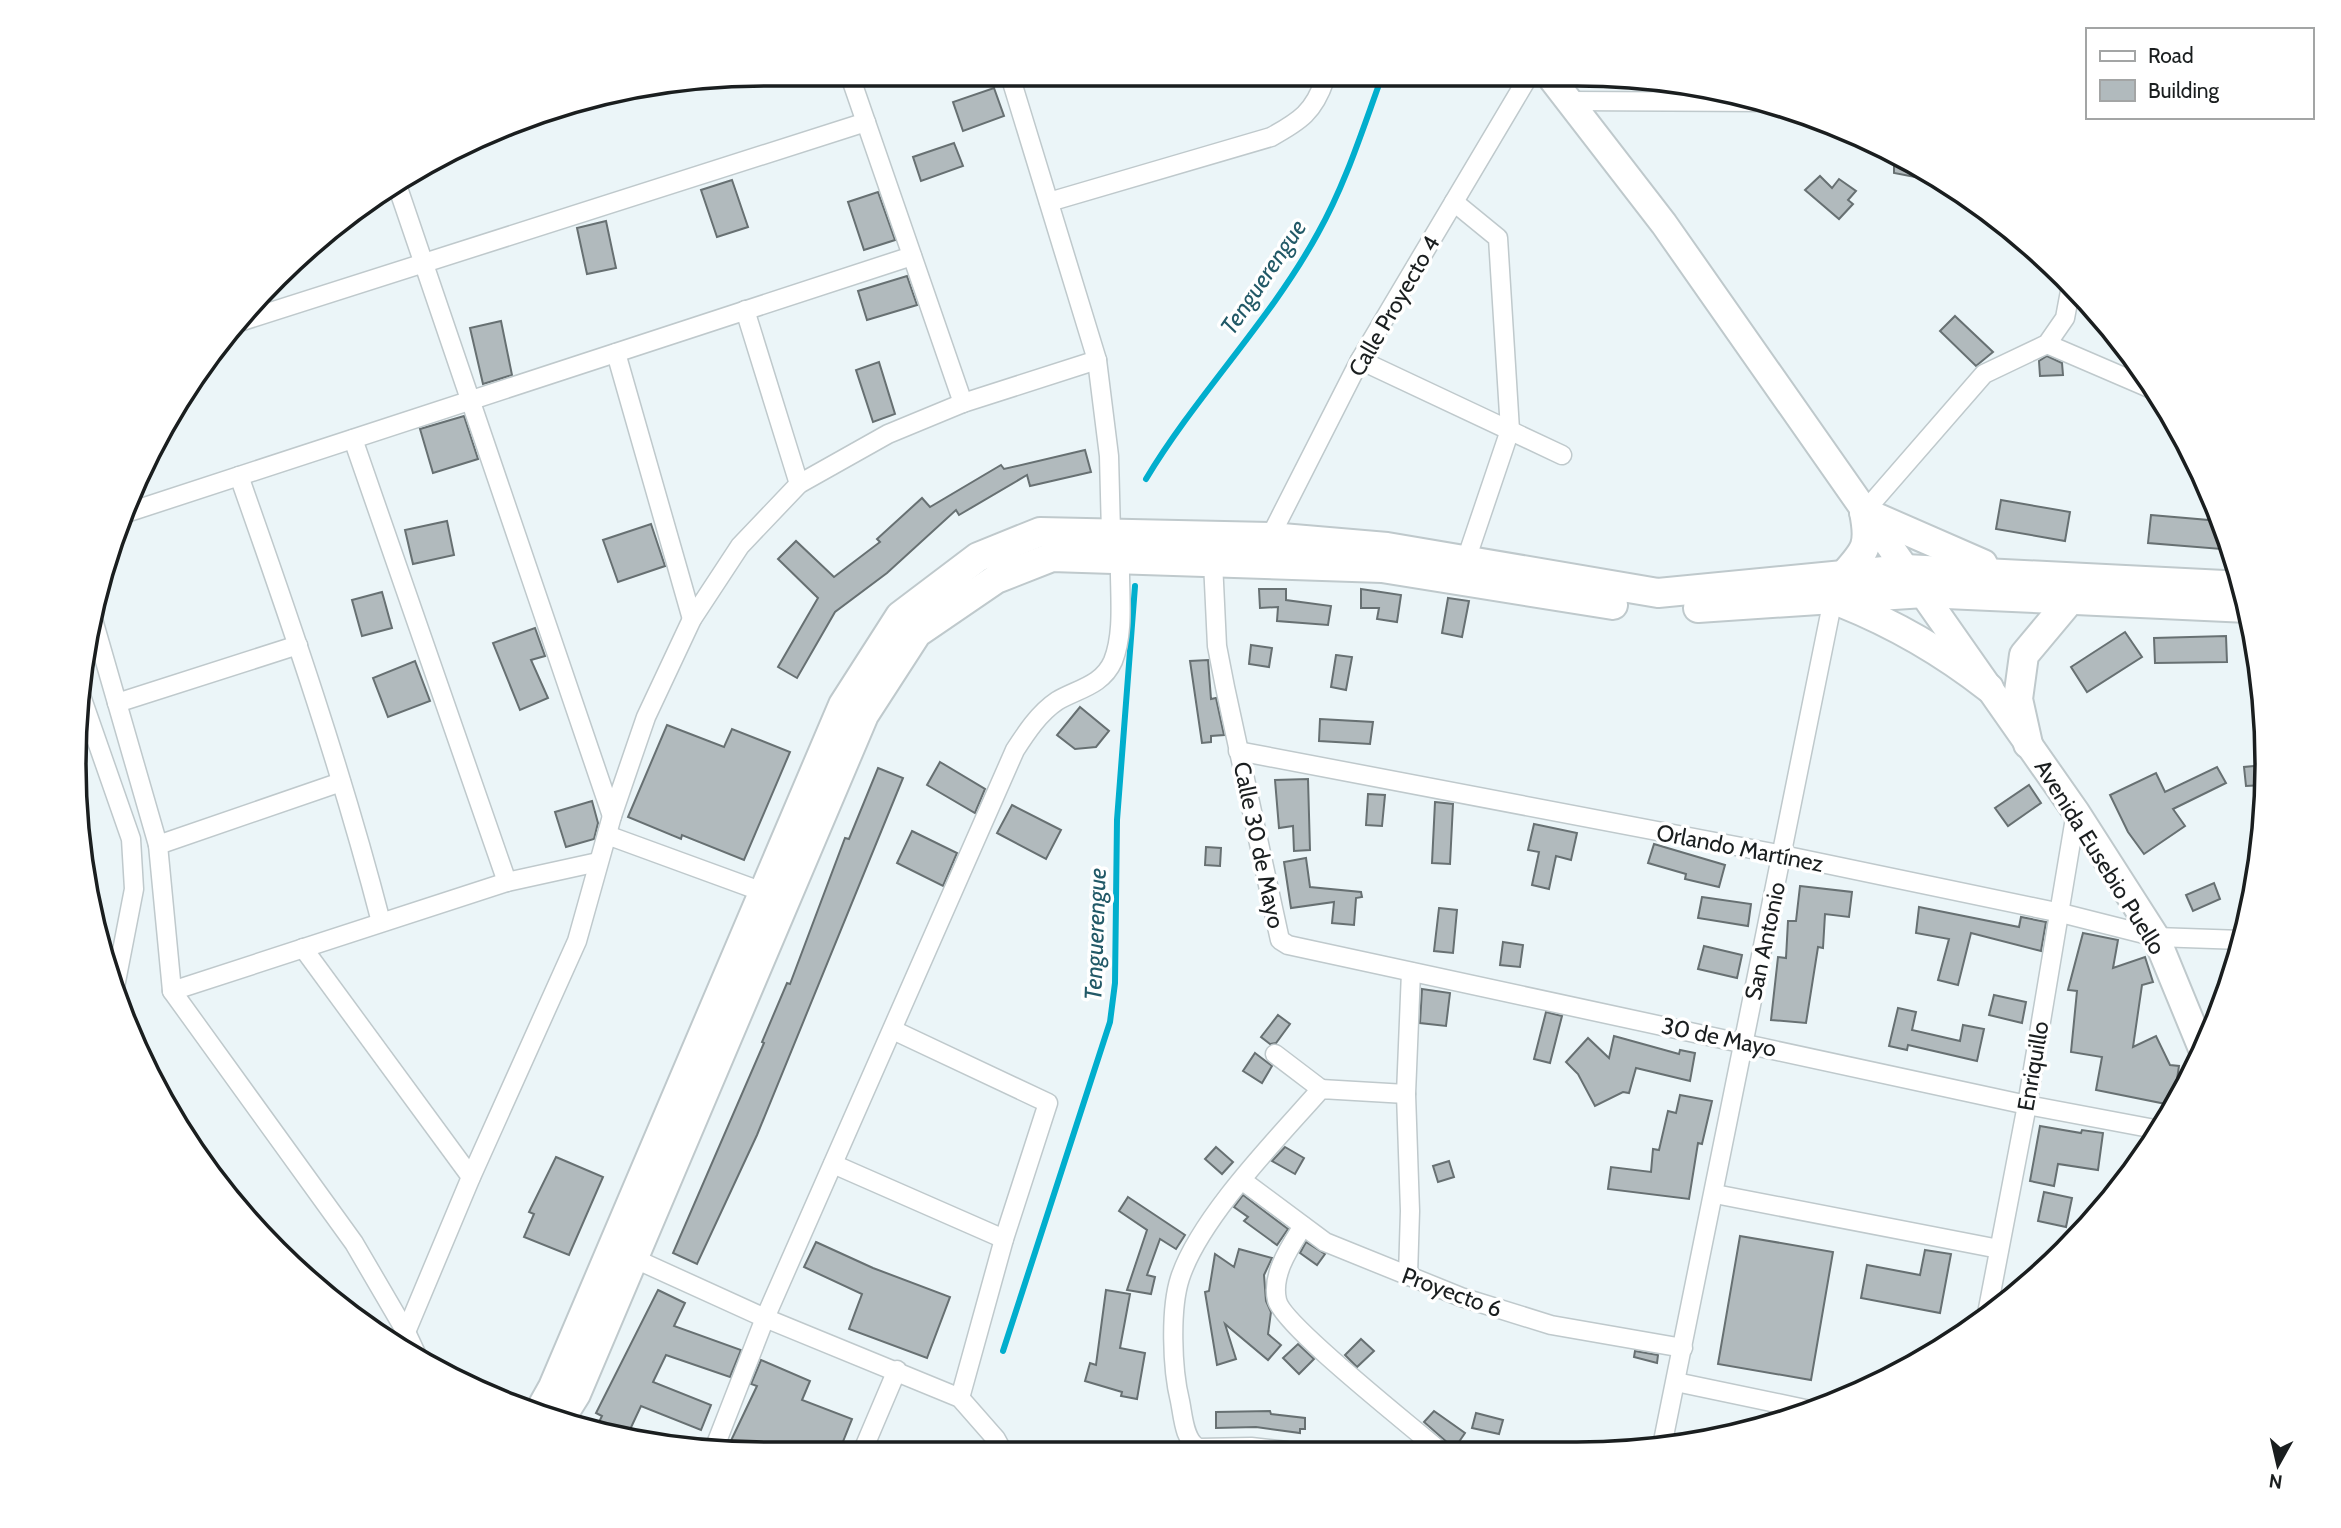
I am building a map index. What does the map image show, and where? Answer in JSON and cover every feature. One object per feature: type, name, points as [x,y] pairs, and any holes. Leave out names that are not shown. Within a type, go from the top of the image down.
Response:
[{"type":"main road","name":"Avenida Eusebio Puello","points":[[1557,86],[1664,224],[2076,812],[2156,937],[2198,1037]]},
{"type":"main road","points":[[1864,512],[1951,553],[2011,574]]},
{"type":"main road","points":[[1838,588],[1864,553],[1869,538],[1864,512]]},
{"type":"main road","points":[[543,1405],[773,896],[864,715],[917,633],[996,579],[1052,557],[1115,546],[1270,537],[1387,547],[1658,593],[1838,588],[2236,607]]},
{"type":"main road","points":[[1115,546],[1213,562],[1382,568],[1655,611],[1838,588],[1905,569],[2231,585]]},
{"type":"main road","points":[[1838,588],[1946,654],[1989,688]]},
{"type":"main road","points":[[2028,744],[2018,699],[2024,655],[2070,600]]},
{"type":"main road","points":[[565,1412],[576,1394],[633,1258],[773,896]]},
{"type":"street","points":[[853,86],[963,403]]},
{"type":"street","points":[[718,1441],[765,1318],[1015,750],[1033,723],[1057,702],[1084,690],[1102,677],[1112,662],[1118,638],[1109,456],[1097,360],[1013,86]]},
{"type":"street","points":[[1049,202],[1271,137],[1303,119],[1323,86]]},
{"type":"street","name":"Calle Proyecto 4","points":[[1270,537],[1360,360],[1523,86]]},
{"type":"street","points":[[1568,101],[1721,102]]},
{"type":"street","points":[[254,317],[866,122]]},
{"type":"street","points":[[400,192],[612,816]]},
{"type":"street","points":[[1454,202],[1498,238],[1510,430],[1466,560]]},
{"type":"street","points":[[135,510],[912,256]]},
{"type":"street","points":[[1864,512],[1984,374],[2048,344],[2065,318],[2069,297]]},
{"type":"street","points":[[746,310],[799,484]]},
{"type":"street","points":[[2048,344],[2138,383]]},
{"type":"street","points":[[616,352],[692,619]]},
{"type":"street","points":[[406,1332],[471,1177],[577,941],[612,816],[646,717],[692,619],[740,546],[799,484],[888,435],[963,403],[1097,360]]},
{"type":"street","points":[[1360,360],[1562,454]]},
{"type":"street","points":[[353,439],[507,882]]},
{"type":"street","points":[[239,476],[298,645],[381,922]]},
{"type":"street","name":"Calle 30 de Mayo","points":[[1213,562],[1217,646],[1280,940]]},
{"type":"street","name":"San Antonio","points":[[1664,1436],[1838,588]]},
{"type":"street","points":[[98,637],[158,845],[172,991],[354,1243],[411,1342]]},
{"type":"street","points":[[117,703],[298,645]]},
{"type":"street","points":[[88,715],[131,839],[134,888],[118,970]]},
{"type":"street","name":"Orlando Martínez","points":[[1238,751],[1783,855],[2061,913],[2156,937],[2232,940]]},
{"type":"street","points":[[158,845],[341,782]]},
{"type":"street","name":"Enriquillo","points":[[1989,1303],[2027,1105],[2076,812]]},
{"type":"street","points":[[607,835],[773,896]]},
{"type":"street","points":[[172,991],[507,882],[598,862]]},
{"type":"street","name":"30 de Mayo","points":[[1280,940],[1288,945],[1411,972],[2027,1105],[2149,1128]]},
{"type":"street","points":[[303,948],[471,1177]]},
{"type":"street","points":[[1408,1276],[1410,1211],[1406,1094],[1411,972]]},
{"type":"street","points":[[893,1030],[1048,1103],[1004,1239],[960,1398]]},
{"type":"street","points":[[1275,1054],[1321,1089],[1406,1094]]},
{"type":"street","points":[[1191,1442],[1176,1387],[1175,1308],[1179,1280],[1201,1235],[1321,1089]]},
{"type":"street","points":[[833,1164],[1004,1239]]},
{"type":"street","name":"Proyecto 6","points":[[1243,1181],[1325,1242],[1408,1276],[1503,1312],[1551,1325],[1683,1348]]},
{"type":"street","points":[[1715,1194],[1999,1249]]},
{"type":"street","points":[[1303,1226],[1280,1268],[1276,1286],[1280,1310],[1326,1354],[1429,1442]]},
{"type":"street","points":[[633,1258],[765,1318],[960,1398],[998,1442]]},
{"type":"street","points":[[866,1442],[897,1370]]},
{"type":"street","points":[[1676,1382],[1793,1407]]},
{"type":"building","points":[[994,88],[1004,116],[963,131],[953,102]]},
{"type":"building","points":[[954,143],[963,166],[921,181],[913,157]]},
{"type":"building","points":[[1894,165],[1916,177],[1894,173]]},
{"type":"building","points":[[1820,176],[1832,188],[1839,179],[1856,191],[1848,200],[1853,204],[1839,219],[1805,190]]},
{"type":"building","points":[[732,180],[748,227],[717,237],[701,190]]},
{"type":"building","points":[[878,192],[895,240],[864,250],[848,202]]},
{"type":"building","points":[[606,221],[616,268],[587,274],[577,228]]},
{"type":"building","points":[[907,276],[917,305],[867,320],[858,291]]},
{"type":"building","points":[[1955,316],[1993,352],[1976,366],[1940,331]]},
{"type":"building","points":[[501,321],[512,375],[483,384],[470,328]]},
{"type":"building","points":[[2047,356],[2062,363],[2063,375],[2040,376],[2039,361]]},
{"type":"building","points":[[879,362],[895,414],[873,422],[856,370]]},
{"type":"building","points":[[464,416],[478,459],[433,473],[420,429]]},
{"type":"building","points":[[1085,450],[1091,472],[1030,486],[1027,475],[959,515],[956,510],[887,573],[835,612],[797,678],[778,667],[818,598],[778,559],[796,541],[834,577],[880,542],[877,539],[922,498],[930,507],[1001,465],[1004,469]]},
{"type":"building","points":[[2001,500],[2070,512],[2065,541],[1996,529]]},
{"type":"building","points":[[2151,515],[2210,520],[2220,549],[2148,543]]},
{"type":"building","points":[[447,521],[454,555],[413,564],[405,530]]},
{"type":"building","points":[[651,524],[665,566],[618,582],[603,540]]},
{"type":"building","points":[[1259,589],[1286,589],[1286,600],[1331,606],[1328,625],[1277,621],[1278,607],[1260,608]]},
{"type":"building","points":[[1361,589],[1401,595],[1397,622],[1377,619],[1379,608],[1361,608]]},
{"type":"building","points":[[382,592],[392,628],[362,636],[352,600]]},
{"type":"building","points":[[1448,598],[1469,601],[1462,637],[1442,633]]},
{"type":"building","points":[[535,628],[545,656],[531,660],[548,698],[520,710],[493,643]]},
{"type":"building","points":[[2125,632],[2142,657],[2087,692],[2071,667]]},
{"type":"building","points":[[2226,636],[2227,662],[2155,663],[2154,638]]},
{"type":"building","points":[[1251,645],[1272,648],[1269,667],[1249,664]]},
{"type":"building","points":[[1336,655],[1352,657],[1346,690],[1331,687]]},
{"type":"building","points":[[1208,660],[1211,699],[1216,698],[1224,735],[1211,736],[1211,742],[1202,743],[1190,661]]},
{"type":"building","points":[[415,661],[430,701],[388,717],[373,678]]},
{"type":"building","points":[[1080,707],[1109,731],[1096,747],[1075,749],[1057,735]]},
{"type":"building","points":[[1320,719],[1373,722],[1370,744],[1319,741]]},
{"type":"building","points":[[667,725],[724,747],[732,729],[790,752],[744,860],[682,835],[681,839],[628,817]]},
{"type":"building","points":[[940,762],[985,789],[975,813],[927,785]]},
{"type":"building","points":[[2255,766],[2255,786],[2246,786],[2244,767]]},
{"type":"building","points":[[2217,767],[2226,783],[2173,809],[2185,826],[2144,854],[2128,832],[2110,795],[2156,773],[2165,792]]},
{"type":"building","points":[[878,768],[903,778],[757,1135],[697,1264],[673,1253],[764,1043],[762,1042],[787,983],[790,984],[845,838],[849,839]]},
{"type":"building","points":[[1308,779],[1310,850],[1294,851],[1293,826],[1279,828],[1275,780]]},
{"type":"building","points":[[2029,785],[2041,803],[2008,826],[1995,808]]},
{"type":"building","points":[[1368,794],[1385,795],[1382,826],[1366,825]]},
{"type":"building","points":[[592,801],[598,823],[594,839],[566,847],[555,812]]},
{"type":"building","points":[[1435,802],[1453,804],[1450,864],[1432,863]]},
{"type":"building","points":[[1012,805],[1061,830],[1046,859],[997,833]]},
{"type":"building","points":[[1534,824],[1577,833],[1571,860],[1556,856],[1549,889],[1532,885],[1539,852],[1528,850]]},
{"type":"building","points":[[912,831],[957,853],[943,886],[897,863]]},
{"type":"building","points":[[1654,844],[1725,865],[1719,887],[1685,879],[1686,874],[1648,863]]},
{"type":"building","points":[[1206,847],[1221,848],[1220,866],[1205,865]]},
{"type":"building","points":[[1306,858],[1310,887],[1361,892],[1362,897],[1356,898],[1354,925],[1332,923],[1334,902],[1291,908],[1284,862]]},
{"type":"building","points":[[2214,883],[2220,899],[2193,911],[2186,895]]},
{"type":"building","points":[[1800,886],[1852,892],[1849,917],[1825,914],[1823,948],[1818,947],[1806,1023],[1771,1020],[1778,957],[1786,958],[1788,921],[1796,921]]},
{"type":"building","points":[[1702,897],[1751,904],[1748,926],[1698,918]]},
{"type":"building","points":[[1919,907],[2019,927],[2021,917],[2046,922],[2041,951],[1971,933],[1958,985],[1938,980],[1949,939],[1916,933]]},
{"type":"building","points":[[1439,908],[1457,910],[1453,953],[1434,951]]},
{"type":"building","points":[[2083,933],[2118,940],[2113,968],[2145,957],[2153,982],[2142,985],[2133,1047],[2156,1036],[2170,1065],[2179,1066],[2177,1079],[2164,1104],[2096,1090],[2102,1057],[2071,1052],[2077,991],[2068,990]]},
{"type":"building","points":[[1503,942],[1523,945],[1520,967],[1500,965]]},
{"type":"building","points":[[1704,946],[1742,955],[1737,978],[1698,969]]},
{"type":"building","points":[[1422,989],[1450,993],[1446,1026],[1420,1023]]},
{"type":"building","points":[[1994,995],[2026,1002],[2022,1023],[1989,1015]]},
{"type":"building","points":[[1898,1008],[1916,1012],[1912,1030],[1960,1041],[1963,1025],[1984,1029],[1977,1061],[1908,1045],[1907,1050],[1889,1046]]},
{"type":"building","points":[[1546,1012],[1562,1016],[1550,1063],[1534,1059]]},
{"type":"building","points":[[1278,1015],[1290,1024],[1276,1043],[1270,1044],[1261,1037]]},
{"type":"building","points":[[1614,1036],[1679,1054],[1680,1050],[1695,1053],[1690,1081],[1636,1068],[1629,1093],[1623,1092],[1595,1106],[1578,1074],[1566,1062],[1588,1038],[1609,1058]]},
{"type":"building","points":[[1255,1053],[1272,1066],[1262,1083],[1243,1071]]},
{"type":"building","points":[[1680,1095],[1712,1101],[1702,1144],[1698,1143],[1689,1199],[1608,1189],[1611,1167],[1651,1172],[1653,1149],[1659,1150],[1668,1111],[1676,1113]]},
{"type":"building","points":[[2040,1126],[2081,1133],[2082,1130],[2103,1133],[2098,1170],[2058,1164],[2054,1186],[2030,1181]]},
{"type":"building","points":[[1216,1147],[1233,1162],[1222,1174],[1205,1159]]},
{"type":"building","points":[[1285,1147],[1304,1158],[1295,1174],[1272,1161]]},
{"type":"building","points":[[556,1157],[603,1177],[569,1255],[524,1237],[534,1214],[529,1212]]},
{"type":"building","points":[[1449,1161],[1454,1177],[1438,1182],[1433,1166]]},
{"type":"building","points":[[2044,1192],[2072,1198],[2066,1227],[2038,1221]]},
{"type":"building","points":[[1243,1195],[1288,1229],[1277,1245],[1244,1221],[1248,1217],[1234,1207]]},
{"type":"building","points":[[1128,1197],[1185,1235],[1176,1249],[1160,1239],[1147,1275],[1155,1277],[1151,1294],[1127,1290],[1147,1230],[1119,1211]]},
{"type":"building","points":[[1740,1236],[1833,1252],[1811,1380],[1718,1364]]},
{"type":"building","points":[[816,1242],[873,1268],[950,1297],[927,1358],[849,1329],[862,1294],[804,1267]]},
{"type":"building","points":[[1306,1242],[1325,1254],[1317,1265],[1300,1253]]},
{"type":"building","points":[[1239,1249],[1272,1258],[1264,1275],[1266,1301],[1271,1312],[1268,1334],[1281,1345],[1268,1360],[1225,1324],[1236,1359],[1217,1365],[1205,1292],[1209,1291],[1215,1254],[1234,1267]]},
{"type":"building","points":[[1925,1250],[1951,1254],[1940,1313],[1861,1298],[1867,1265],[1920,1275]]},
{"type":"building","points":[[658,1290],[685,1303],[674,1326],[741,1350],[730,1377],[666,1355],[653,1382],[711,1405],[701,1430],[641,1406],[630,1429],[599,1422],[602,1416],[596,1413]]},
{"type":"building","points":[[1106,1290],[1130,1294],[1120,1348],[1145,1353],[1137,1399],[1121,1396],[1122,1392],[1085,1381],[1090,1363],[1096,1365]]},
{"type":"building","points":[[1361,1339],[1374,1351],[1357,1367],[1345,1355]]},
{"type":"building","points":[[1298,1344],[1314,1359],[1299,1374],[1283,1358]]},
{"type":"building","points":[[1635,1351],[1658,1355],[1657,1363],[1634,1357]]},
{"type":"building","points":[[761,1360],[810,1381],[802,1400],[852,1419],[843,1442],[731,1441],[757,1386],[751,1384]]},
{"type":"building","points":[[1270,1411],[1271,1414],[1305,1418],[1305,1429],[1300,1429],[1300,1433],[1256,1427],[1216,1428],[1216,1412]]},
{"type":"building","points":[[1434,1411],[1465,1433],[1459,1442],[1447,1442],[1424,1422]]},
{"type":"building","points":[[1476,1413],[1503,1420],[1499,1434],[1472,1428]]},
{"type":"waterway","name":"Tenguerengue","points":[[1146,479],[1188,417],[1278,297],[1318,233],[1345,177],[1379,86]]},
{"type":"waterway","name":"Tenguerengue","points":[[1003,1351],[1110,1022],[1115,983],[1117,820],[1135,586]]}]
